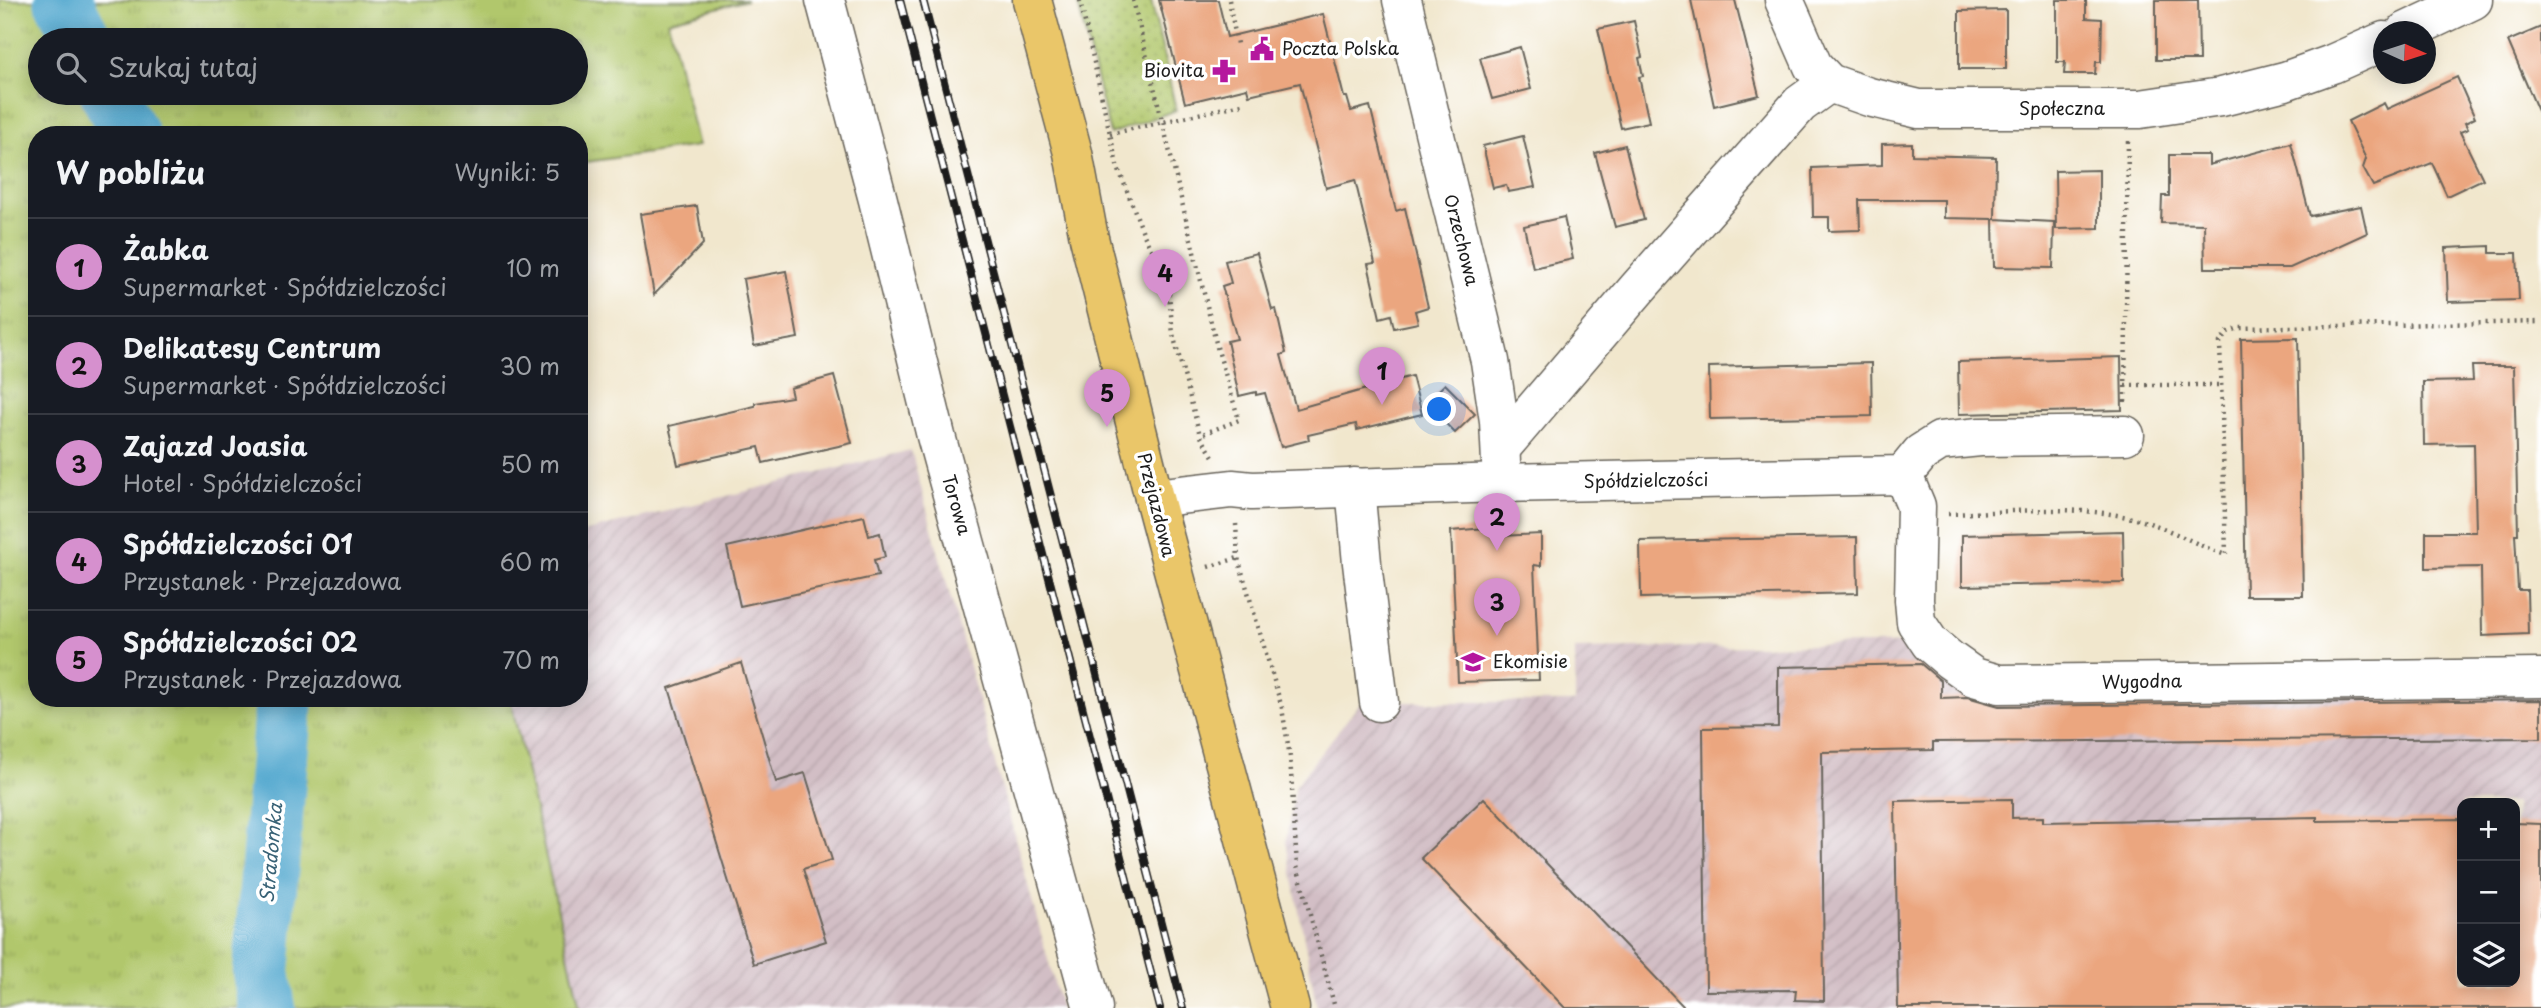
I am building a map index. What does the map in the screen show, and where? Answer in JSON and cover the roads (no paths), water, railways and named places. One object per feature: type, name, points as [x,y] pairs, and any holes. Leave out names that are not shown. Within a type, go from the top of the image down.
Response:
[{"type":"main road","name":"Przejazdowa","points":[[1032,0],[1073,153],[1089,238],[1154,498],[1290,1008]]},
{"type":"street","name":"Torowa","points":[[825,0],[936,436],[1093,1008]]},
{"type":"street","name":"Orzechowa","points":[[1402,0],[1490,361],[1502,466]]},
{"type":"street","points":[[1502,466],[1637,289],[1800,104],[1829,83],[1813,66],[1784,0]]},
{"type":"street","points":[[2424,21],[2452,5]]},
{"type":"street","name":"Społeczna","points":[[1829,83],[1869,97],[1919,109],[2128,109],[2221,97],[2284,81],[2373,46]]},
{"type":"street","points":[[1903,475],[1921,453],[1940,441],[1979,437],[2125,435]]},
{"type":"street","name":"Spółdzielczości","points":[[1154,498],[1232,489],[1252,491],[1355,487],[1502,466],[1903,475]]},
{"type":"street","name":"Wygodna","points":[[1903,475],[1916,506],[1916,622],[1930,643],[1974,677],[1999,684],[2541,678]]},
{"type":"street","points":[[1355,487],[1379,702]]},
{"type":"waterway","name":"Stradomka","points":[[63,0],[77,28]]},
{"type":"waterway","name":"Stradomka","points":[[115,105],[126,126]]},
{"type":"waterway","name":"Stradomka","points":[[267,1008],[261,972],[283,707]]},
{"type":"railway","points":[[900,0],[1160,1008]]},
{"type":"railway","points":[[923,0],[1183,1008]]},
{"type":"place","name":"Poczta Polska","points":[[1262,49]]},
{"type":"place","name":"Biovita","points":[[1224,71]]},
{"type":"place","name":"Spółdzielczości 01","points":[[1165,307]]},
{"type":"place","name":"Żabka","points":[[1382,405]]},
{"type":"place","name":"Spółdzielczości 02","points":[[1107,427]]},
{"type":"place","name":"Delikatesy Centrum","points":[[1497,551]]},
{"type":"place","name":"Zajazd Joasia","points":[[1497,636]]},
{"type":"place","name":"Ekomisie","points":[[1473,662]]}]
